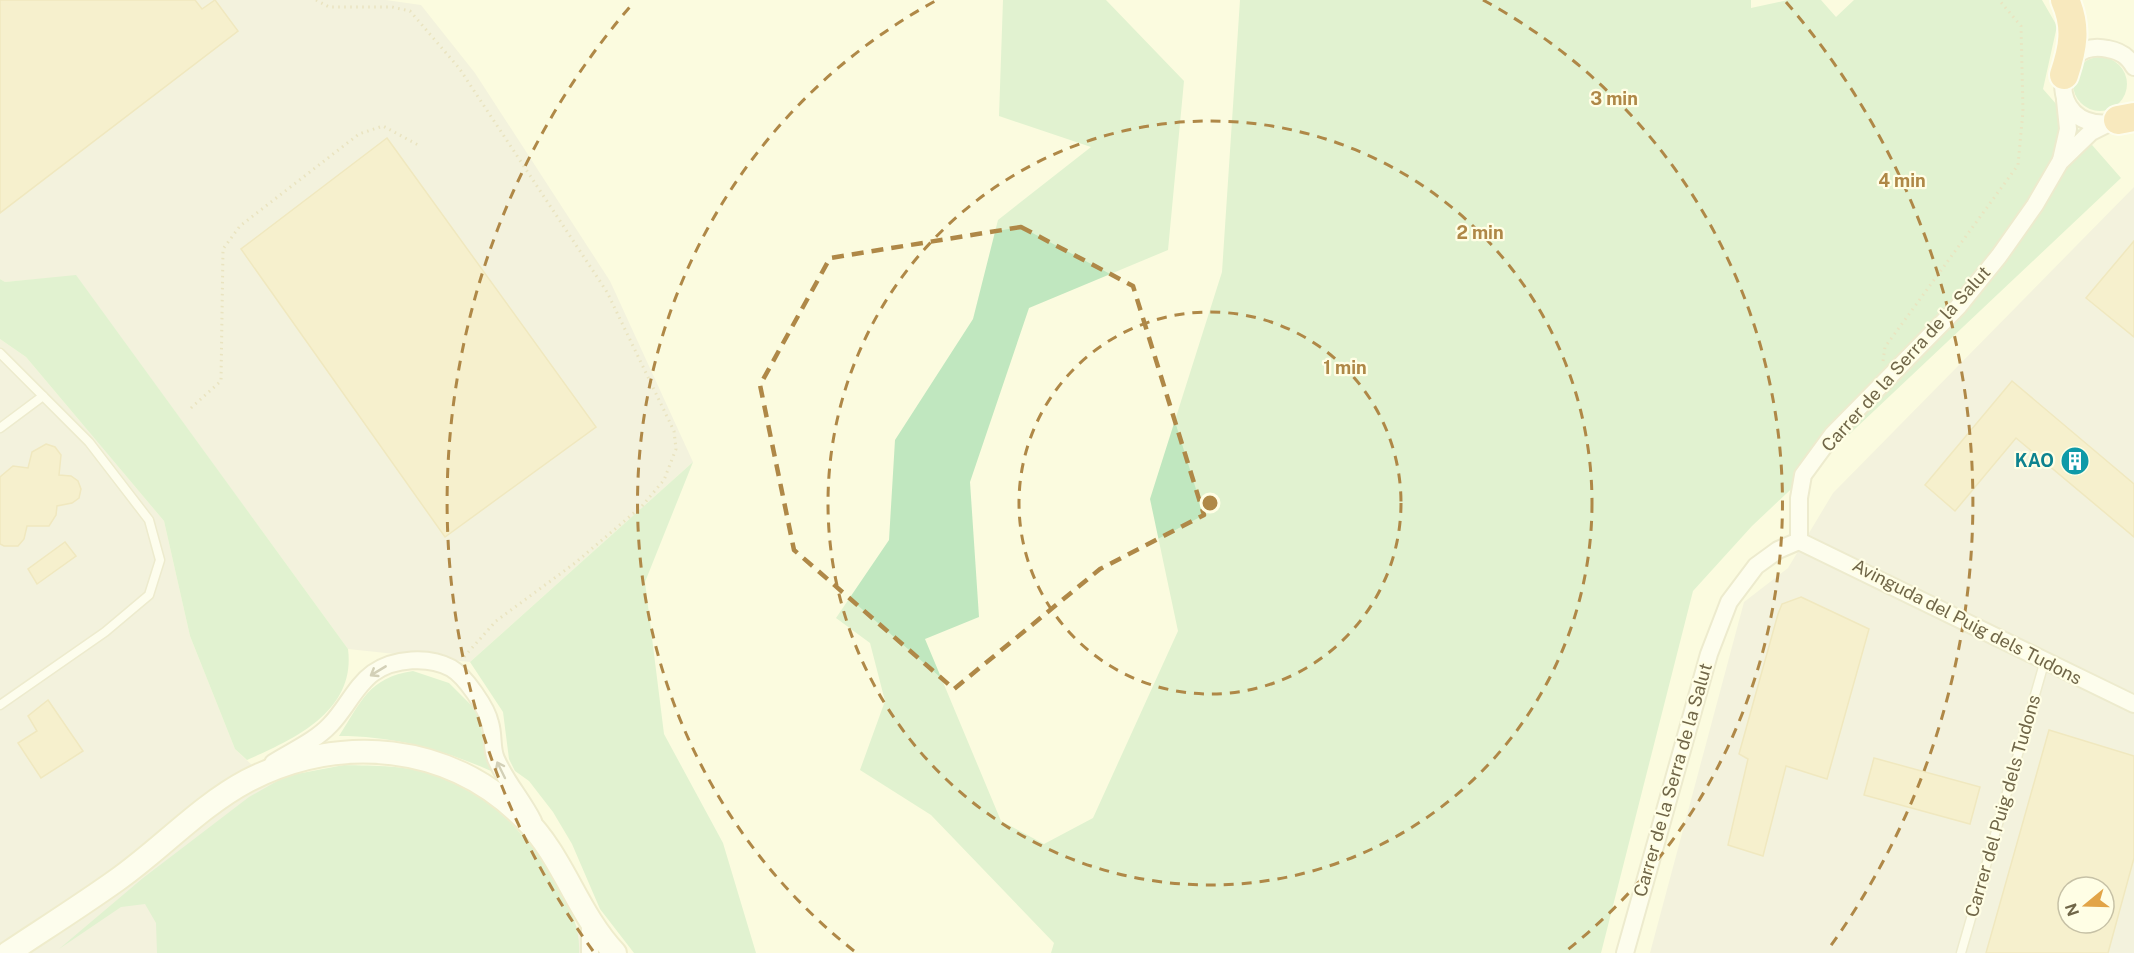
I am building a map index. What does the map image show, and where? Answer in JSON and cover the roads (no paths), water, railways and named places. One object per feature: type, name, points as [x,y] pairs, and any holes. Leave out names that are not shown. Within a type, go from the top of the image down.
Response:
[{"type":"highway","points":[[2063,81],[2074,33],[2065,0]]},
{"type":"main road","points":[[8,953],[117,880],[216,801],[247,782],[276,769],[326,755],[348,752],[404,755],[456,769],[483,783],[525,818],[542,838],[590,922],[615,953]]},
{"type":"street","points":[[2124,116],[2088,122],[2078,116],[2065,98],[2063,81],[2077,55],[2087,49],[2098,47],[2127,52],[2134,67]]},
{"type":"street","name":"Carrer de la Serra de la Salut","points":[[2060,162],[2068,129],[2063,81]]},
{"type":"street","name":"Carrer de la Serra de la Salut","points":[[1625,953],[1709,654],[1729,602],[1756,566],[1778,550],[1800,541],[1799,498],[1803,475],[1833,434],[1958,307],[1992,265],[2035,205],[2060,162],[2091,132],[2124,116]]},
{"type":"street","name":"Avinguda del Puig dels Tudons","points":[[1800,541],[2134,704]]},
{"type":"street","points":[[247,782],[328,728],[362,682],[374,672],[392,663],[430,660],[453,669],[481,701],[490,723],[494,754],[504,777],[522,801],[542,838]]},
{"type":"street","points":[[590,922],[590,953]]},
{"type":"lane","points":[[0,353],[89,442],[149,520],[160,560],[149,595],[105,633],[0,705]]},
{"type":"lane","points":[[0,428],[43,396]]},
{"type":"lane","name":"Carrer del Puig dels Tudons","points":[[1961,953],[2045,660]]},
{"type":"place","name":"KAO","points":[[2075,461]]}]
